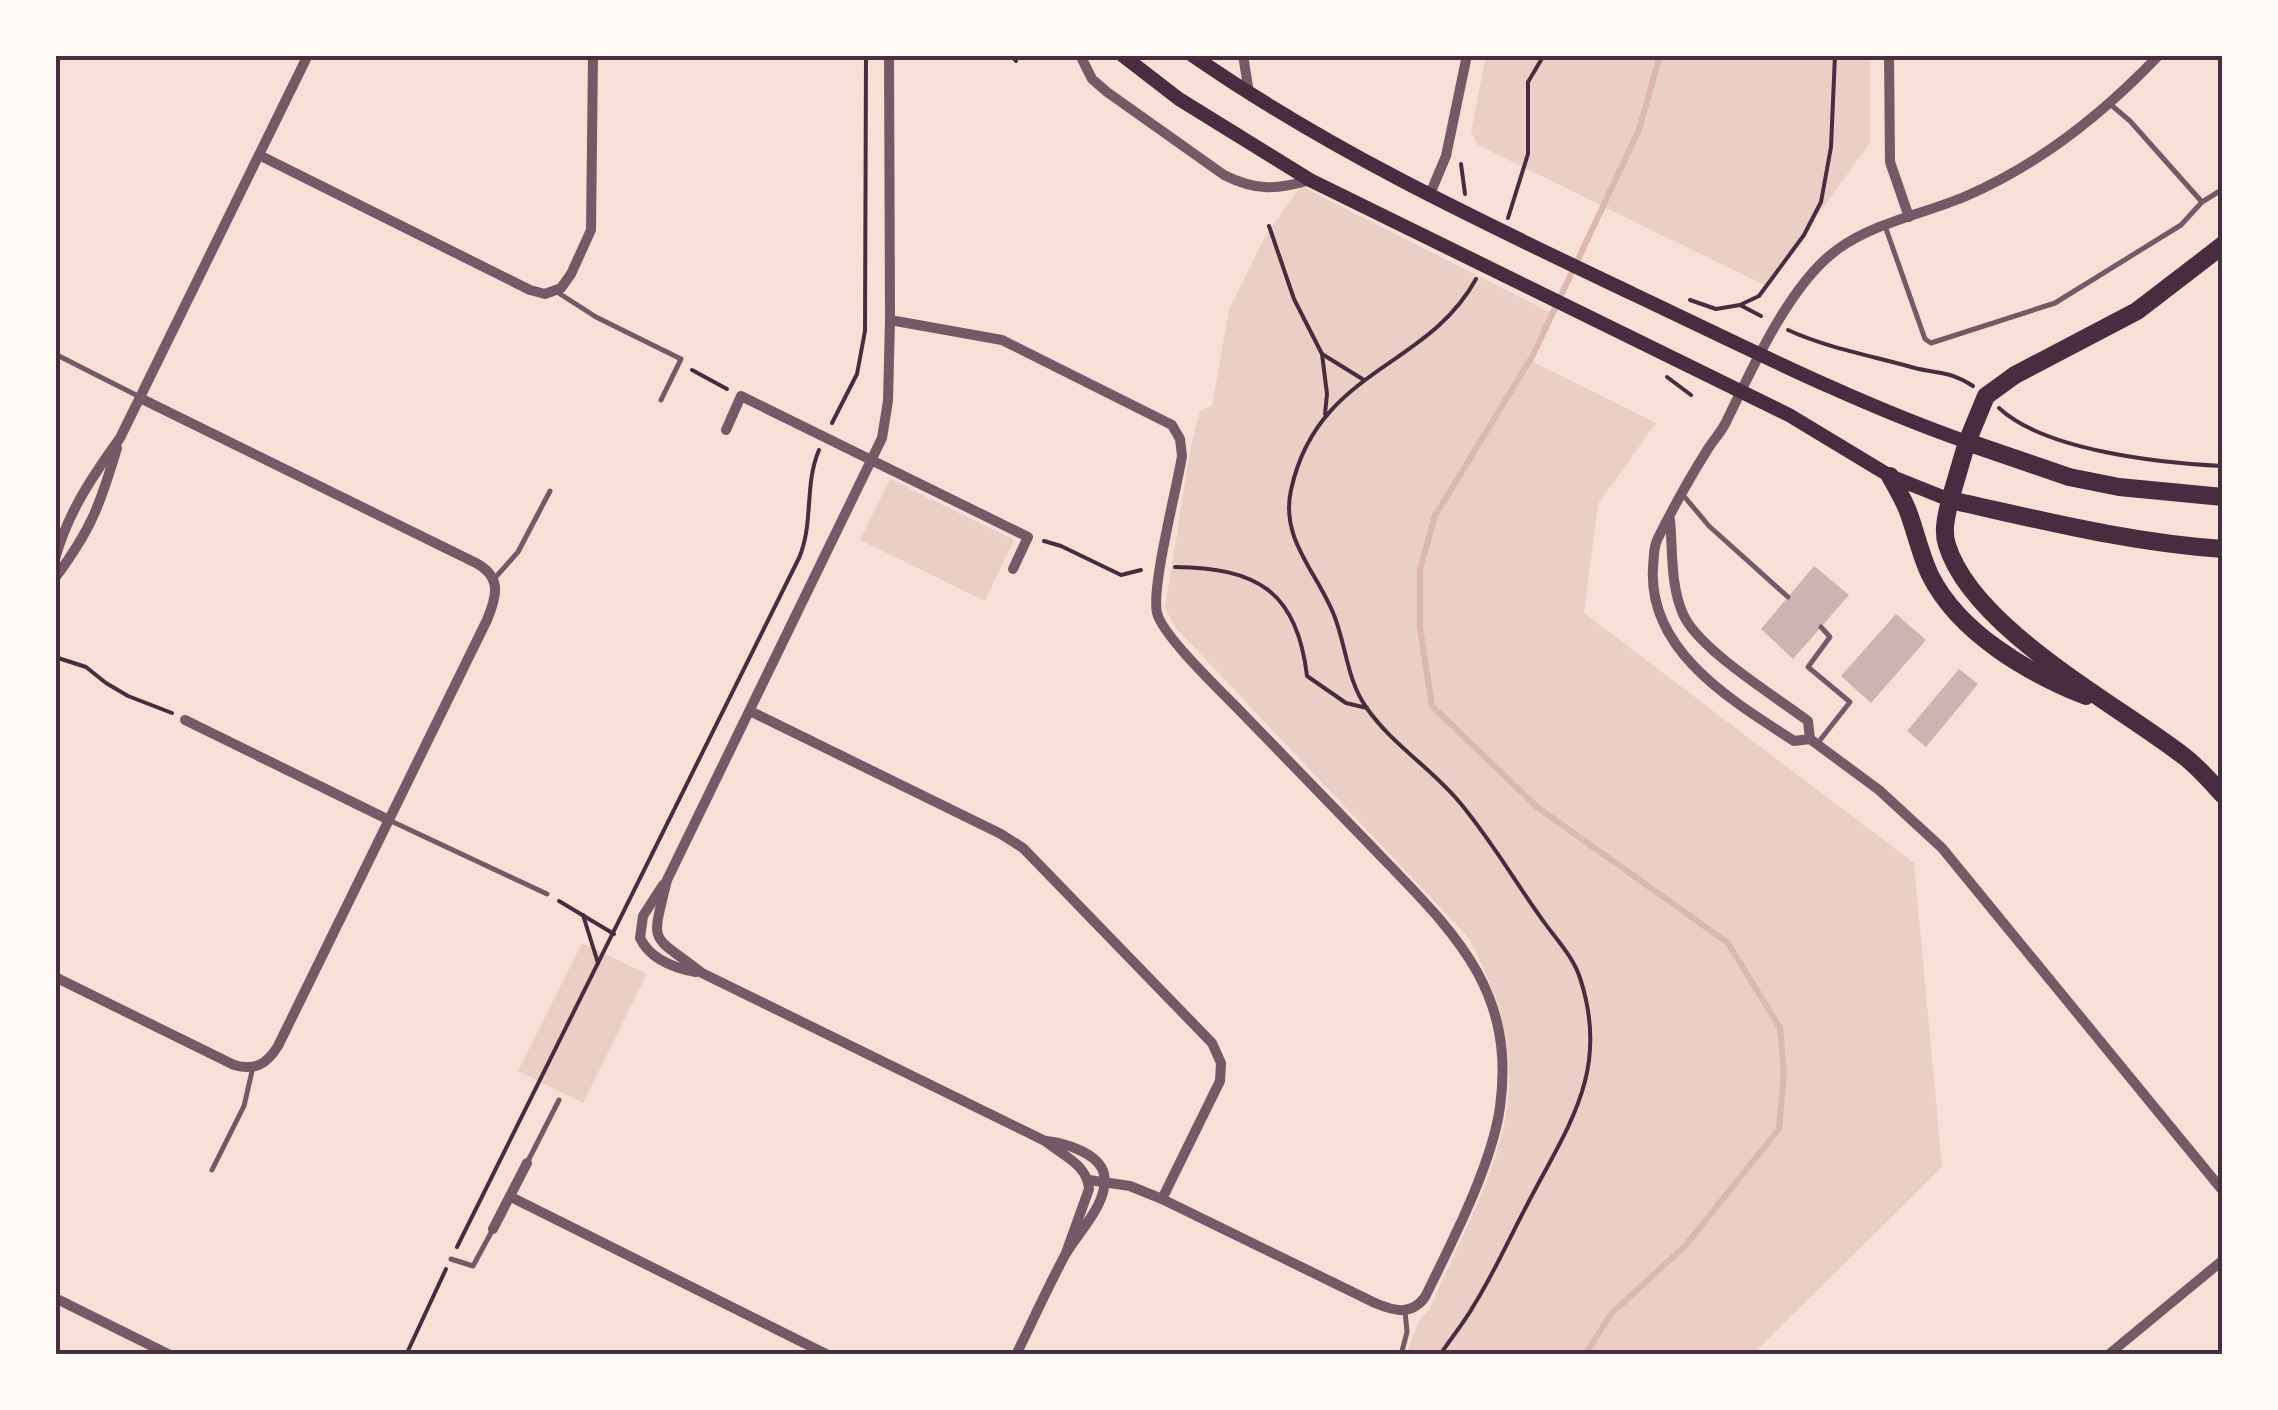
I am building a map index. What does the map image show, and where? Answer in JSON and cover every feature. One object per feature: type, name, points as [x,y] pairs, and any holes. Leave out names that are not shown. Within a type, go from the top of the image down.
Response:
[{"type":"highway","points":[[2223,245],[2137,311],[2014,375],[1986,396],[1967,442],[1945,530],[1947,545],[1963,578],[2000,621],[2188,760],[2223,795]]},
{"type":"highway","points":[[1967,442],[2068,477],[2119,487],[2223,497]]},
{"type":"highway","points":[[1890,476],[1909,513],[1933,581],[1956,612],[2012,658],[2114,708]]},
{"type":"highway","points":[[1950,500],[2086,532],[2174,546],[2223,548]]},
{"type":"main road","points":[[1122,55],[1179,99],[1310,180],[1788,415],[1890,476],[1950,500]]},
{"type":"main road","points":[[1192,55],[1360,160],[1484,222],[1760,352],[1967,442]]},
{"type":"street","points":[[55,558],[80,494],[120,438],[308,55]]},
{"type":"street","points":[[259,156],[530,290],[546,294],[556,291],[571,274],[592,221],[592,55]]},
{"type":"street","points":[[702,973],[678,968],[652,954],[643,944],[643,916],[667,880],[873,460],[886,422],[890,320],[889,55]]},
{"type":"street","points":[[1080,55],[1092,79],[1107,92],[1224,175],[1267,190],[1310,180]]},
{"type":"street","points":[[1244,55],[1250,94]]},
{"type":"street","points":[[1430,194],[1444,166],[1466,55]]},
{"type":"street","points":[[1888,55],[1890,162],[1894,183],[1909,217]]},
{"type":"street","points":[[1813,741],[1794,742],[1765,722],[1695,668],[1670,639],[1653,579],[1655,542],[1725,425],[1760,352],[1824,260],[1852,240],[2008,175],[2110,104],[2159,55]]},
{"type":"street","points":[[890,320],[1002,340],[1172,425],[1180,439],[1182,456],[1156,606],[1167,632],[1455,934],[1482,981],[1493,1011],[1502,1062],[1500,1112],[1479,1175],[1418,1306],[1405,1311],[1375,1303],[1162,1198],[1130,1186],[1088,1180]]},
{"type":"street","points":[[726,430],[741,396],[873,460],[1028,537],[1013,570]]},
{"type":"street","points":[[55,977],[228,1062],[253,1067],[266,1062],[278,1046],[487,620],[496,592],[494,580],[476,563],[140,398]]},
{"type":"street","points":[[55,578],[84,539],[100,508],[120,438]]},
{"type":"street","points":[[1670,519],[1673,578],[1683,615],[1698,636],[1808,721],[1813,741],[1879,790],[1942,848],[2223,1191]]},
{"type":"street","points":[[750,711],[1023,848],[1212,1043],[1222,1063],[1220,1081],[1162,1198]]},
{"type":"street","points":[[186,720],[389,820]]},
{"type":"street","points":[[667,880],[656,918],[659,939],[702,973],[1045,1141],[1079,1165],[1088,1180],[1087,1196],[1066,1253],[1016,1355]]},
{"type":"street","points":[[1045,1141],[1059,1143],[1090,1158],[1100,1165],[1104,1181],[1096,1207],[1066,1253]]},
{"type":"street","points":[[493,1229],[527,1163]]},
{"type":"street","points":[[510,1197],[828,1355]]},
{"type":"street","points":[[2108,1355],[2223,1260]]},
{"type":"street","points":[[55,1298],[170,1355]]},
{"type":"lane","points":[[2110,104],[2202,202]]},
{"type":"lane","points":[[1886,226],[1924,339],[1931,343],[2055,303],[2182,225],[2202,202],[2223,189]]},
{"type":"lane","points":[[556,291],[596,317],[681,358],[662,400]]},
{"type":"lane","points":[[55,354],[140,398]]},
{"type":"lane","points":[[494,580],[518,552],[550,491]]},
{"type":"lane","points":[[1683,494],[1710,526],[1788,597]]},
{"type":"lane","points":[[1813,741],[1850,702],[1808,668],[1830,638],[1820,628]]},
{"type":"lane","points":[[389,820],[546,894]]},
{"type":"lane","points":[[212,1170],[244,1106],[253,1067]]},
{"type":"lane","points":[[527,1163],[559,1100]]},
{"type":"lane","points":[[451,1258],[473,1266],[493,1229]]},
{"type":"lane","points":[[1401,1355],[1407,1332],[1405,1311]]},
{"type":"path","points":[[406,1355],[800,558],[807,533],[809,479],[857,374],[864,349],[866,55]]},
{"type":"path","points":[[1011,55],[1016,61]]},
{"type":"path","points":[[1506,223],[1528,154],[1528,82],[1544,55]]},
{"type":"path","points":[[1684,298],[1716,309],[1740,305],[1759,296],[1804,235],[1821,202],[1831,147],[1834,55]]},
{"type":"path","points":[[1451,136],[1462,142],[1461,183],[1466,196]]},
{"type":"path","points":[[1269,226],[1289,287],[1322,354],[1327,394],[1324,418]]},
{"type":"path","points":[[1440,1355],[1492,1275],[1575,1116],[1589,1063],[1587,1011],[1576,967],[1495,848],[1454,795],[1366,708],[1354,686],[1334,615],[1297,547],[1290,520],[1291,491],[1300,462],[1324,418],[1364,380],[1451,316],[1478,276]]},
{"type":"path","points":[[1740,305],[1806,338],[1921,370],[1954,374],[2011,420],[2065,442],[2138,458],[2223,466]]},
{"type":"path","points":[[1322,354],[1364,380]]},
{"type":"path","points":[[679,363],[741,396]]},
{"type":"path","points":[[1028,537],[1062,546],[1122,575],[1141,570]]},
{"type":"path","points":[[1162,567],[1218,568],[1257,581],[1281,599],[1304,653],[1307,676],[1346,703],[1366,708]]},
{"type":"path","points":[[55,657],[86,666],[128,696],[186,720]]},
{"type":"path","points":[[546,894],[614,934]]},
{"type":"path","points":[[583,915],[599,964]]},
{"type":"shaded area","points":[[1486,55],[1870,55],[1870,143],[1766,286],[1478,145],[1471,132]]},
{"type":"shaded area","points":[[1301,186],[1553,314],[1531,361],[1656,423],[1598,504],[1584,613],[1914,863],[1942,1167],[1752,1355],[1406,1355],[1419,1320],[1429,1310],[1473,1213],[1504,1126],[1509,1083],[1506,1038],[1492,990],[1467,936],[1175,627],[1165,608],[1191,445],[1200,411],[1212,406],[1229,310],[1264,238]]},
{"type":"shaded area","points":[[890,479],[1014,540],[985,601],[860,540]]},
{"type":"shaded area","points":[[582,943],[647,974],[583,1103],[518,1071]]},
{"type":"building","points":[[1814,566],[1849,595],[1793,659],[1761,629]]},
{"type":"building","points":[[1896,614],[1926,640],[1871,703],[1841,676]]},
{"type":"building","points":[[1959,669],[1978,684],[1926,747],[1907,731]]},
{"type":"waterway","points":[[1585,1355],[1611,1314],[1686,1245],[1779,1129],[1784,1073],[1780,1028],[1728,943],[1537,807],[1432,706],[1420,628],[1420,569],[1435,516],[1533,355],[1639,130],[1660,55]]}]
